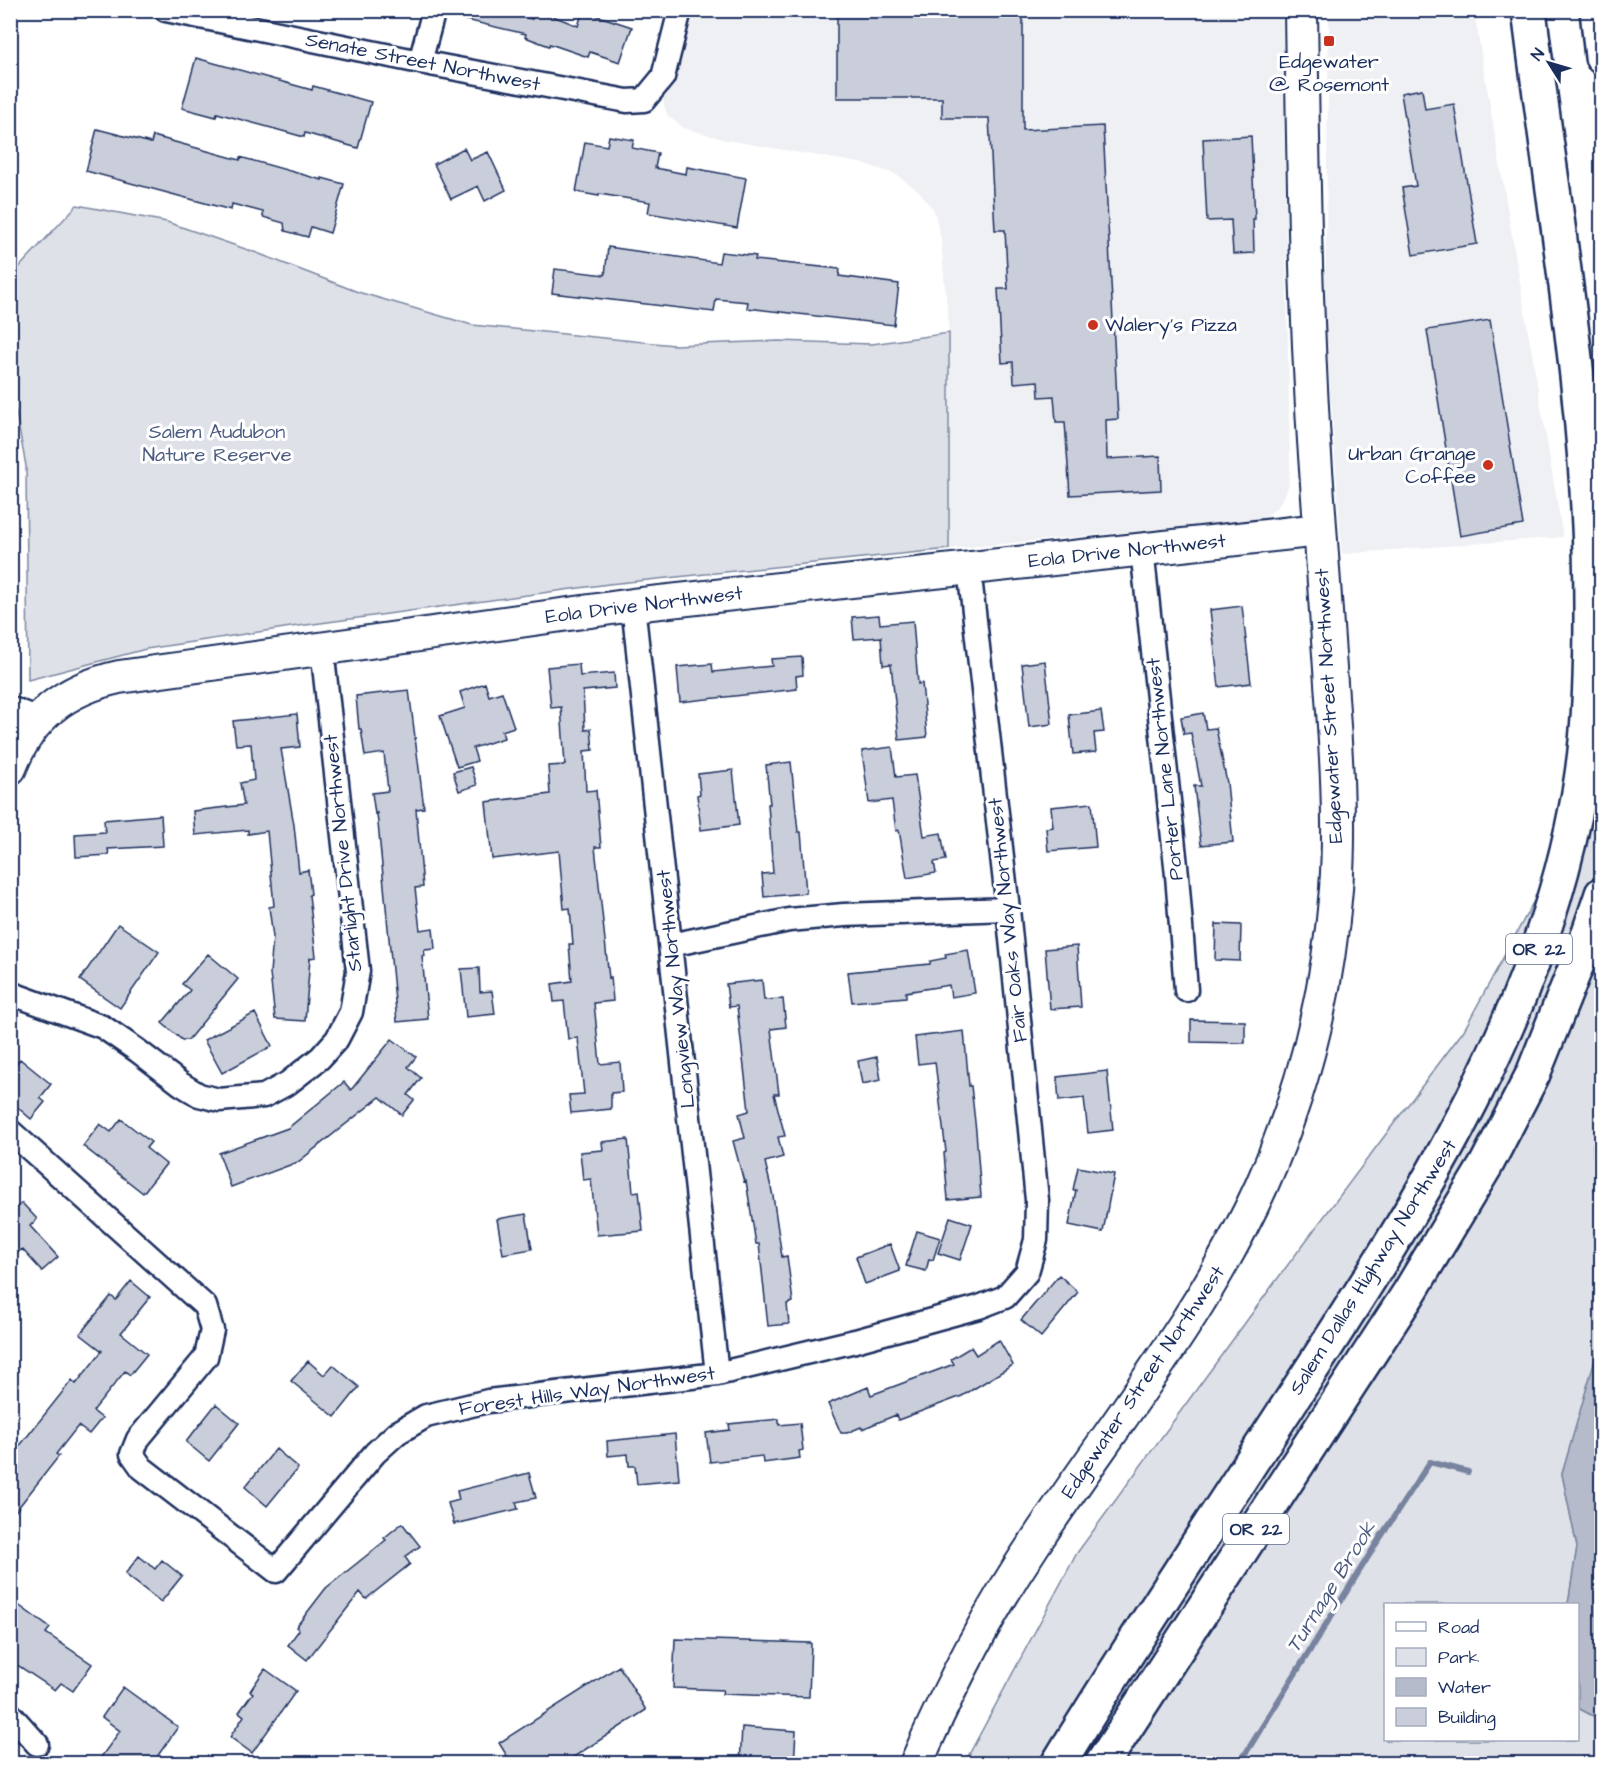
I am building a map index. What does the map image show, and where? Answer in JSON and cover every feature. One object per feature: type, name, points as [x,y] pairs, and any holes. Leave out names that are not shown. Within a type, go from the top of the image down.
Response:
[{"type":"highway","name":"Salem Dallas Highway Northwest","points":[[1058,1764],[1161,1600],[1377,1269],[1433,1175],[1477,1093],[1517,1006],[1546,929],[1565,864],[1580,785],[1590,689],[1591,571],[1582,423],[1529,10]]},
{"type":"highway","points":[[1597,10],[1602,57]]},
{"type":"highway","name":"OR 22","points":[[1102,1764],[1409,1293],[1486,1165],[1533,1074],[1586,944],[1602,894]]},
{"type":"main road","name":"Edgewater Street Northwest","points":[[916,1764],[957,1678],[1010,1581],[1035,1541],[1187,1322],[1238,1236],[1263,1184],[1288,1119],[1316,1023],[1328,960],[1336,887],[1338,823],[1335,738],[1308,342],[1301,10]]},
{"type":"main road","name":"Eola Drive Northwest","points":[[10,768],[39,719],[67,696],[99,682],[322,648],[633,605],[1320,530]]},
{"type":"street","points":[[420,62],[434,10]]},
{"type":"street","name":"Senate Street Northwest","points":[[178,12],[420,62],[627,101],[644,100],[663,77],[680,10]]},
{"type":"street","name":"Porter Lane Northwest","points":[[1142,549],[1177,874],[1186,990]]},
{"type":"street","name":"Fair Oaks Way Northwest","points":[[969,568],[1008,909],[1037,1200],[1036,1240],[1027,1272]]},
{"type":"street","name":"Longview Way Northwest","points":[[633,605],[717,1374]]},
{"type":"street","name":"Starlight Drive Northwest","points":[[10,993],[103,1027],[181,1084],[199,1095],[219,1100],[264,1096],[288,1083],[320,1058],[336,1039],[351,1012],[358,971],[322,648]]},
{"type":"street","points":[[10,708],[39,719]]},
{"type":"street","points":[[671,945],[789,920],[844,915],[1008,909]]},
{"type":"street","name":"Forest Hills Way Northwest","points":[[10,1131],[205,1306],[212,1330],[206,1358],[138,1439],[132,1454],[142,1468],[276,1570],[375,1453],[397,1434],[426,1416],[488,1401],[717,1374],[855,1341],[979,1307],[1005,1297],[1027,1272]]},
{"type":"street","points":[[10,1714],[37,1744]]},
{"type":"shaded area","points":[[693,11],[1282,11],[1290,466],[1288,488],[1277,508],[1261,519],[949,549],[949,333],[941,239],[934,210],[919,191],[895,174],[865,164],[726,140],[684,128],[667,115],[663,91],[671,78]]},
{"type":"shaded area","points":[[1329,11],[1474,11],[1563,537],[1342,554],[1325,315]]},
{"type":"green space","name":"Salem Audubon Nature Reserve","points":[[77,205],[167,222],[257,253],[358,292],[472,325],[674,345],[778,341],[872,344],[949,333],[949,549],[609,584],[291,627],[146,649],[28,680],[26,466],[11,386],[11,276]]},
{"type":"green space","points":[[1601,777],[1602,1124],[1593,1145],[1602,1338],[1562,1474],[1577,1547],[1568,1603],[1384,1603],[1384,1741],[1579,1741],[1579,1709],[1601,1720],[1601,1763],[964,1764],[1077,1553],[1272,1286],[1464,1030]]},
{"type":"water","points":[[1601,1124],[1601,1301],[1593,1145]]},
{"type":"water","points":[[1601,1338],[1602,1720],[1579,1708],[1579,1603],[1568,1603],[1577,1547],[1562,1474]]},
{"type":"building","points":[[454,10],[495,10],[532,19],[535,10],[538,10],[578,26],[583,11],[632,27],[620,62],[590,52],[588,57],[550,44],[549,46],[525,37],[526,34],[453,17]]},
{"type":"building","points":[[837,10],[1023,10],[1023,130],[1103,126],[1118,419],[1106,420],[1107,459],[1160,456],[1161,490],[1070,495],[1065,422],[1056,422],[1054,396],[1039,397],[1038,381],[1014,383],[1013,362],[1002,363],[998,289],[1008,289],[1005,230],[995,230],[989,118],[942,118],[942,98],[837,98]]},
{"type":"building","points":[[196,58],[312,90],[313,86],[371,102],[358,148],[305,133],[304,137],[217,113],[216,117],[182,108]]},
{"type":"building","points":[[1422,89],[1425,109],[1454,104],[1477,244],[1413,255],[1402,188],[1416,186],[1401,93]]},
{"type":"building","points":[[97,129],[151,143],[153,136],[240,160],[240,157],[344,184],[330,233],[311,227],[308,237],[285,231],[284,223],[263,217],[263,212],[232,204],[231,210],[86,171]]},
{"type":"building","points":[[609,136],[634,140],[632,148],[658,153],[655,168],[686,174],[687,167],[746,178],[737,228],[648,213],[650,202],[576,192],[585,142],[607,146]]},
{"type":"building","points":[[1251,136],[1255,219],[1253,219],[1254,253],[1233,254],[1231,220],[1207,221],[1203,139]]},
{"type":"building","points":[[464,148],[470,160],[488,152],[506,190],[485,201],[478,186],[451,199],[434,164]]},
{"type":"building","points":[[608,247],[719,263],[721,252],[756,256],[755,260],[840,269],[839,276],[899,284],[894,325],[747,308],[748,302],[716,299],[714,312],[552,293],[555,269],[605,275]]},
{"type":"building","points":[[1490,320],[1523,525],[1460,536],[1427,330]]},
{"type":"building","points":[[1242,606],[1251,683],[1219,687],[1210,610]]},
{"type":"building","points":[[879,615],[880,624],[913,621],[918,684],[922,683],[927,737],[899,740],[891,664],[883,665],[881,637],[854,639],[852,617]]},
{"type":"building","points":[[802,657],[803,675],[796,676],[797,689],[680,702],[677,667],[712,664],[713,672],[772,666],[771,659]]},
{"type":"building","points":[[1045,661],[1052,724],[1029,727],[1022,664]]},
{"type":"building","points":[[579,664],[580,676],[614,673],[615,688],[583,691],[585,730],[591,729],[593,750],[584,751],[586,791],[596,790],[601,847],[595,847],[613,1001],[594,1003],[600,1064],[620,1062],[622,1092],[611,1093],[611,1109],[571,1113],[569,1095],[584,1094],[578,1038],[568,1039],[564,1001],[554,1002],[552,984],[572,981],[569,944],[573,944],[570,908],[564,909],[559,851],[492,859],[486,802],[550,794],[548,766],[565,765],[561,707],[551,708],[547,667]]},
{"type":"building","points":[[485,683],[489,696],[502,692],[514,727],[502,731],[504,738],[473,748],[477,761],[457,767],[440,716],[465,708],[460,692]]},
{"type":"building","points":[[409,690],[424,808],[416,809],[423,887],[415,888],[420,930],[433,928],[435,949],[424,950],[425,956],[422,956],[428,1019],[397,1022],[377,813],[375,814],[372,793],[388,791],[384,753],[365,756],[361,729],[359,729],[356,696]]},
{"type":"building","points":[[1101,711],[1104,732],[1094,733],[1096,752],[1073,754],[1069,715]]},
{"type":"building","points":[[1203,713],[1206,729],[1216,728],[1227,783],[1233,842],[1201,845],[1194,786],[1201,786],[1191,733],[1184,734],[1181,717]]},
{"type":"building","points":[[297,714],[300,747],[281,749],[294,825],[299,872],[308,870],[311,894],[309,895],[316,957],[310,958],[305,1021],[275,1019],[270,973],[273,937],[269,907],[274,906],[267,831],[248,834],[248,830],[195,835],[193,811],[244,805],[240,783],[254,780],[251,744],[236,745],[233,721]]},
{"type":"building","points":[[892,747],[896,777],[915,775],[924,836],[941,833],[946,860],[934,862],[936,873],[907,878],[899,830],[896,831],[892,800],[869,803],[862,751]]},
{"type":"building","points":[[791,762],[798,832],[801,832],[806,893],[764,897],[762,874],[773,873],[766,765]]},
{"type":"building","points":[[471,767],[477,785],[459,791],[453,772]]},
{"type":"building","points":[[733,770],[739,825],[701,830],[697,795],[700,794],[698,774]]},
{"type":"building","points":[[1092,803],[1096,847],[1048,851],[1046,828],[1053,827],[1051,807]]},
{"type":"building","points":[[161,815],[163,846],[108,849],[109,855],[76,857],[75,834],[105,832],[104,820]]},
{"type":"building","points":[[118,924],[159,952],[120,1008],[80,980]]},
{"type":"building","points":[[1216,924],[1241,925],[1240,961],[1215,960]]},
{"type":"building","points":[[1077,946],[1081,1007],[1050,1009],[1045,949]]},
{"type":"building","points":[[968,950],[975,993],[951,997],[949,985],[906,992],[906,997],[852,1002],[848,972],[930,964],[930,961],[946,958],[945,954]]},
{"type":"building","points":[[208,954],[238,979],[188,1040],[182,1040],[162,1023],[190,990],[182,984]]},
{"type":"building","points":[[479,968],[480,992],[492,991],[495,1014],[466,1017],[461,969]]},
{"type":"building","points":[[762,980],[764,1000],[783,999],[786,1027],[771,1029],[779,1094],[774,1094],[785,1136],[778,1137],[783,1157],[765,1162],[773,1196],[782,1257],[787,1256],[793,1302],[787,1304],[789,1324],[768,1326],[759,1244],[756,1244],[746,1181],[744,1182],[733,1141],[745,1138],[739,1114],[749,1111],[737,1006],[729,1007],[726,984]]},
{"type":"building","points":[[255,1013],[272,1046],[222,1073],[204,1040]]},
{"type":"building","points":[[1191,1020],[1245,1021],[1245,1043],[1191,1042]]},
{"type":"building","points":[[964,1031],[981,1197],[948,1200],[944,1153],[946,1152],[935,1062],[918,1064],[915,1037]]},
{"type":"building","points":[[392,1039],[416,1057],[408,1067],[421,1078],[408,1095],[414,1100],[402,1115],[380,1097],[298,1162],[231,1187],[219,1153],[288,1128],[344,1082],[351,1090]]},
{"type":"building","points":[[877,1057],[881,1080],[862,1084],[858,1061]]},
{"type":"building","points":[[20,1059],[51,1084],[40,1098],[45,1102],[31,1119],[10,1101],[10,1071]]},
{"type":"building","points":[[1107,1071],[1113,1130],[1088,1133],[1084,1098],[1059,1101],[1057,1077]]},
{"type":"building","points":[[121,1119],[151,1142],[146,1148],[166,1164],[143,1193],[83,1146],[100,1124],[111,1132]]},
{"type":"building","points":[[628,1139],[633,1192],[639,1191],[643,1231],[597,1235],[591,1179],[583,1180],[580,1152],[603,1150],[602,1142]]},
{"type":"building","points":[[1078,1167],[1114,1174],[1103,1232],[1069,1225]]},
{"type":"building","points":[[22,1203],[37,1219],[30,1226],[58,1257],[42,1271],[22,1249],[10,1260],[10,1213]]},
{"type":"building","points":[[526,1214],[532,1249],[503,1254],[497,1219]]},
{"type":"building","points":[[950,1217],[972,1224],[960,1260],[938,1253]]},
{"type":"building","points":[[917,1231],[940,1238],[933,1260],[929,1259],[926,1271],[906,1266]]},
{"type":"building","points":[[890,1244],[900,1271],[865,1284],[856,1257]]},
{"type":"building","points":[[1059,1275],[1078,1292],[1041,1337],[1021,1320]]},
{"type":"building","points":[[131,1281],[150,1297],[121,1333],[147,1354],[130,1375],[125,1371],[93,1411],[102,1418],[89,1434],[78,1426],[56,1454],[59,1456],[10,1518],[10,1458],[72,1380],[76,1384],[102,1351],[80,1334],[111,1296],[116,1300]]},
{"type":"building","points":[[999,1340],[1013,1365],[962,1396],[898,1420],[896,1415],[862,1429],[861,1427],[841,1433],[828,1404],[868,1387],[871,1395],[954,1364],[951,1359],[971,1347],[976,1355]]},
{"type":"building","points":[[308,1361],[324,1375],[333,1365],[359,1387],[335,1417],[291,1381]]},
{"type":"building","points":[[216,1404],[239,1423],[209,1461],[186,1442]]},
{"type":"building","points":[[779,1419],[779,1425],[800,1423],[803,1450],[799,1451],[800,1458],[763,1463],[762,1456],[710,1462],[706,1433],[730,1430],[729,1424]]},
{"type":"building","points":[[675,1434],[679,1480],[637,1484],[635,1466],[629,1466],[628,1454],[608,1456],[607,1441]]},
{"type":"building","points":[[276,1449],[298,1468],[267,1506],[245,1487]]},
{"type":"building","points":[[529,1473],[536,1498],[516,1502],[518,1509],[454,1524],[448,1503],[459,1500],[457,1491]]},
{"type":"building","points":[[402,1523],[420,1546],[405,1557],[410,1564],[366,1599],[360,1592],[307,1660],[288,1645],[299,1630],[296,1627],[326,1588],[386,1540],[384,1538]]},
{"type":"building","points":[[139,1556],[155,1569],[162,1560],[182,1576],[161,1602],[125,1574]]},
{"type":"building","points":[[17,1604],[50,1628],[46,1633],[92,1664],[73,1691],[61,1683],[55,1690],[10,1660],[10,1614]]},
{"type":"building","points":[[675,1639],[811,1643],[809,1697],[722,1694],[723,1690],[673,1688]]},
{"type":"building","points":[[619,1666],[646,1710],[563,1764],[512,1764],[499,1743]]},
{"type":"building","points":[[265,1669],[296,1691],[252,1753],[230,1737],[244,1716],[239,1712],[253,1693],[250,1691]]},
{"type":"building","points":[[123,1687],[178,1727],[152,1764],[96,1764],[120,1731],[102,1717]]},
{"type":"building","points":[[742,1727],[796,1731],[794,1764],[740,1764]]},
{"type":"waterway","name":"Turnage Brook","points":[[1239,1764],[1430,1462],[1468,1472]]},
{"type":"place","name":"Edgewater @ Rosemont","points":[[1329,41]]},
{"type":"place","name":"Walery's Pizza","points":[[1093,325]]},
{"type":"place","name":"Urban Grange Coffee","points":[[1488,465]]}]
